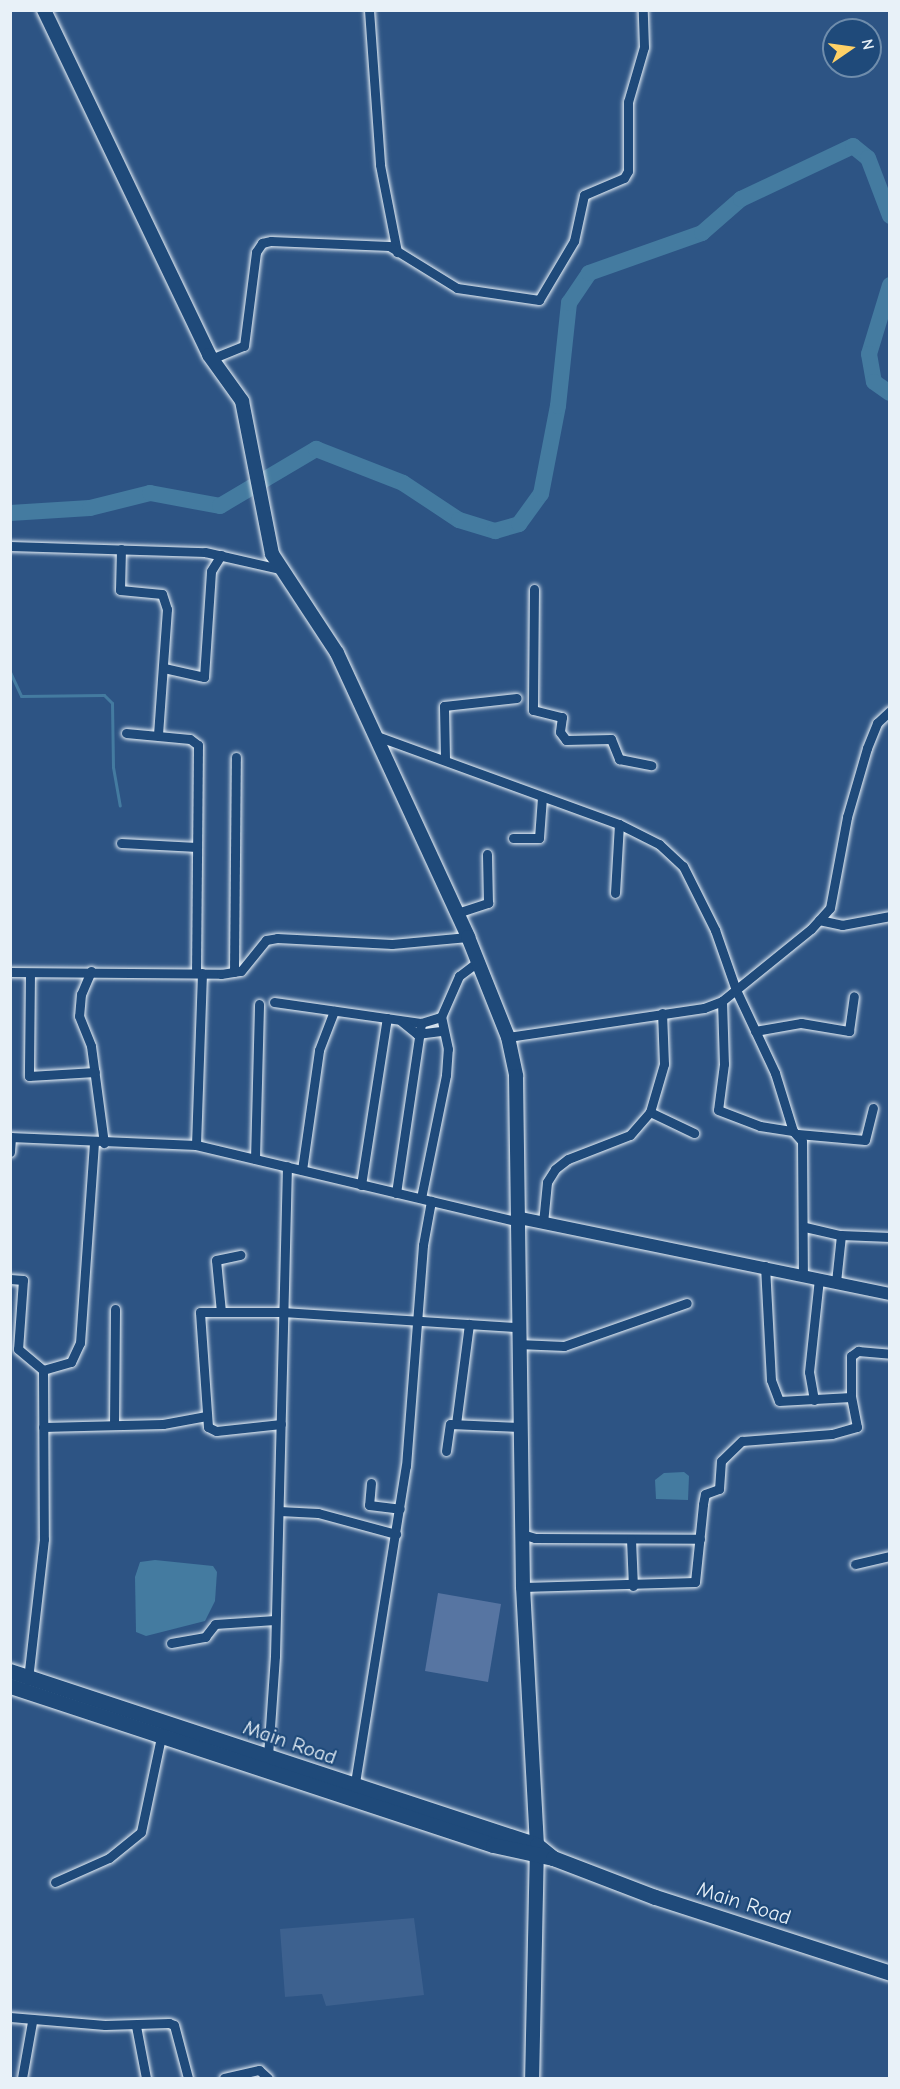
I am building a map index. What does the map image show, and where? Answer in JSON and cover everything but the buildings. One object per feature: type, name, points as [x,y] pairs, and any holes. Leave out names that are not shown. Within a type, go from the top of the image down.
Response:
[{"type":"main road","points":[[44,10],[211,359],[242,401],[251,438],[260,512],[279,569],[337,653],[479,961],[508,1037],[516,1076],[520,1220],[518,1344],[523,1587],[537,1851],[532,2079]]},
{"type":"main road","name":"Main Road","points":[[10,1671],[27,1684],[537,1851],[655,1897],[890,1973]]},
{"type":"main road","name":"Main Road","points":[[10,1686],[27,1684]]},
{"type":"main road","name":"Main Road","points":[[163,1730],[268,1756],[354,1792]]},
{"type":"street","points":[[369,10],[380,165],[397,252]]},
{"type":"street","points":[[211,359],[244,346],[256,252],[262,243],[377,245],[397,252],[458,288],[527,300],[543,295],[574,241],[584,195],[624,178],[628,171],[628,102],[644,47],[643,10]]},
{"type":"street","points":[[10,546],[221,555],[279,569]]},
{"type":"street","points":[[121,549],[120,590],[162,594],[165,602],[164,668],[158,736]]},
{"type":"street","points":[[164,668],[204,678],[211,571],[221,555]]},
{"type":"street","points":[[534,589],[532,710],[562,717],[560,732],[566,740],[611,739],[619,759],[651,765]]},
{"type":"street","points":[[445,759],[444,706],[517,698]]},
{"type":"street","points":[[508,1037],[662,1013],[722,1001],[819,920],[830,908],[847,817],[867,748],[877,723],[890,711]]},
{"type":"street","points":[[126,733],[190,739],[198,745],[199,973],[195,1070],[196,1145]]},
{"type":"street","points":[[374,735],[619,824],[658,844],[683,866],[715,930],[735,990],[775,1073],[803,1155],[805,1227],[803,1276]]},
{"type":"street","points":[[234,972],[236,757]]},
{"type":"street","points":[[513,838],[539,838],[542,797]]},
{"type":"street","points":[[615,893],[619,824]]},
{"type":"street","points":[[121,843],[197,847]]},
{"type":"street","points":[[457,912],[488,903],[487,854]]},
{"type":"street","points":[[819,920],[842,925],[890,916]]},
{"type":"street","points":[[10,972],[234,972],[250,965],[266,940],[277,938],[392,944],[468,937]]},
{"type":"street","points":[[354,1792],[400,1509],[426,1200],[446,1075],[448,1049],[441,1017],[459,976],[479,961]]},
{"type":"street","points":[[43,1370],[71,1362],[80,1343],[99,1142],[95,1072],[80,1016],[81,994],[91,971]]},
{"type":"street","points":[[30,972],[29,1076],[95,1072]]},
{"type":"street","points":[[755,1031],[801,1023],[849,1031],[854,996]]},
{"type":"street","points":[[722,1001],[724,1064],[718,1110],[760,1126],[865,1140],[873,1108]]},
{"type":"street","points":[[274,1002],[421,1023],[441,1017]]},
{"type":"street","points":[[255,1159],[259,1004]]},
{"type":"street","points":[[302,1170],[319,1050],[334,1011]]},
{"type":"street","points":[[543,1223],[547,1182],[555,1169],[568,1159],[630,1135],[650,1112],[664,1064],[662,1013]]},
{"type":"street","points":[[360,1185],[387,1018]]},
{"type":"street","points":[[401,1020],[417,1034],[443,1031]]},
{"type":"street","points":[[396,1193],[417,1034],[421,1023]]},
{"type":"street","points":[[650,1112],[694,1133]]},
{"type":"street","points":[[10,1152],[11,1137],[196,1145],[426,1200],[765,1266],[890,1294]]},
{"type":"street","points":[[268,1756],[279,1511],[287,1166]]},
{"type":"street","points":[[805,1227],[841,1235],[890,1237]]},
{"type":"street","points":[[836,1282],[841,1235]]},
{"type":"street","points":[[221,1312],[216,1260],[240,1255]]},
{"type":"street","points":[[765,1266],[771,1380],[777,1399],[814,1400],[851,1397]]},
{"type":"street","points":[[10,1279],[23,1280],[18,1349],[43,1370],[44,1539],[27,1684]]},
{"type":"street","points":[[814,1400],[809,1372],[819,1315],[819,1279]]},
{"type":"street","points":[[518,1344],[564,1346],[687,1303]]},
{"type":"street","points":[[114,1425],[115,1309]]},
{"type":"street","points":[[281,1424],[216,1431],[208,1427],[200,1312],[282,1312],[518,1327]]},
{"type":"street","points":[[456,1424],[469,1324]]},
{"type":"street","points":[[523,1587],[633,1586],[695,1582],[705,1494],[719,1489],[721,1461],[742,1441],[832,1434],[857,1427],[851,1397],[851,1356],[858,1352],[890,1354]]},
{"type":"street","points":[[43,1427],[163,1424],[206,1416]]},
{"type":"street","points":[[446,1451],[450,1424],[519,1427]]},
{"type":"street","points":[[371,1483],[369,1505],[400,1509]]},
{"type":"street","points":[[279,1511],[318,1513],[396,1534]]},
{"type":"street","points":[[522,1534],[535,1538],[700,1539]]},
{"type":"street","points":[[631,1539],[633,1586]]},
{"type":"street","points":[[855,1564],[890,1556]]},
{"type":"street","points":[[171,1643],[205,1637],[215,1624],[275,1620]]},
{"type":"street","points":[[55,1882],[109,1858],[141,1832],[163,1730]]},
{"type":"street","points":[[10,2017],[32,2022],[136,2026],[174,2025],[188,2079]]},
{"type":"street","points":[[22,2079],[32,2022]]},
{"type":"street","points":[[136,2026],[146,2079]]},
{"type":"street","points":[[224,2079],[259,2070],[268,2079]]},
{"type":"shaded area","points":[[684,1472],[689,1476],[688,1500],[656,1499],[655,1480],[664,1473]]},
{"type":"shaded area","points":[[155,1560],[213,1566],[217,1572],[215,1601],[205,1621],[146,1636],[136,1632],[135,1577],[140,1562]]},
{"type":"shaded area","points":[[414,1918],[424,1995],[326,2006],[322,1994],[285,1997],[280,1929]]},
{"type":"waterway","points":[[10,513],[90,508],[150,493],[220,506],[316,449],[403,483],[459,520],[495,531],[519,524],[541,494],[558,406],[569,303],[589,273],[702,233],[741,199],[853,146],[868,158],[890,216]]},
{"type":"waterway","points":[[890,285],[869,354],[874,382],[890,393]]},
{"type":"waterway","points":[[10,672],[21,696],[104,695],[112,703],[113,767],[120,805]]}]
